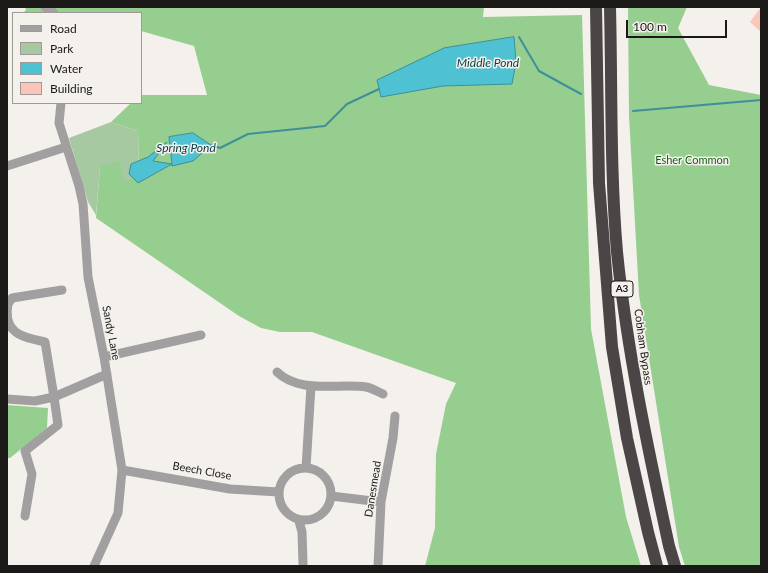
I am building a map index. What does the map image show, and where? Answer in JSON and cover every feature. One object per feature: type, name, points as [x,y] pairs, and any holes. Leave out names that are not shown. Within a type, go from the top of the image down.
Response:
[{"type":"highway","name":"A3","points":[[596,7],[599,183],[612,347],[627,438],[648,532],[658,566]]},
{"type":"highway","name":"Cobham Bypass","points":[[610,7],[612,160],[618,252],[638,404],[668,546],[675,566]]},
{"type":"street","name":"Sandy Lane","points":[[61,104],[59,123],[79,186],[83,204],[88,277],[107,374],[122,470],[118,513],[94,566]]},
{"type":"street","points":[[7,166],[66,147]]},
{"type":"street","points":[[25,516],[32,474],[25,451],[58,424],[45,342],[25,338],[12,331],[8,321],[7,309],[12,298],[62,290]]},
{"type":"street","points":[[104,357],[201,335]]},
{"type":"street","points":[[276,372],[285,380],[311,386],[367,387],[383,394]]},
{"type":"street","points":[[7,399],[35,401],[54,397],[107,374]]},
{"type":"street","points":[[306,468],[311,386]]},
{"type":"street","name":"Danesmead","points":[[378,566],[381,502],[394,438],[395,416]]},
{"type":"street","points":[[299,468],[306,468],[312,469],[323,475],[330,486],[331,496],[327,509],[324,513],[311,520],[300,520],[286,514],[279,503],[278,492],[280,483],[291,471],[299,468]]},
{"type":"street","name":"Beech Close","points":[[122,470],[237,490],[278,492]]},
{"type":"street","points":[[331,496],[381,502]]},
{"type":"street","points":[[300,520],[303,564]]},
{"type":"green space","points":[[25,7],[484,7],[483,17],[582,15],[591,329],[626,517],[641,566],[425,566],[435,528],[436,454],[446,404],[456,383],[312,332],[280,332],[261,328],[239,316],[96,218],[100,167],[119,161],[124,181],[139,177],[138,131],[111,122],[130,104],[142,104],[142,95],[207,95],[194,46],[142,31],[142,12],[24,12],[26,10]]},
{"type":"green space","name":"Esher Common","points":[[628,7],[687,7],[678,28],[709,85],[761,95],[761,566],[685,566],[679,547],[639,295],[629,116]]},
{"type":"green space","points":[[111,122],[138,131],[139,177],[124,182],[100,167],[96,215],[88,202],[69,138]]},
{"type":"green space","points":[[7,405],[48,408],[47,428],[10,458],[7,458]]},
{"type":"water","name":"Middle Pond","points":[[514,37],[516,62],[512,84],[443,86],[381,97],[377,80],[444,48]]},
{"type":"water","name":"Spring Pond","points":[[193,133],[211,145],[193,161],[172,166],[169,137]]},
{"type":"water","points":[[167,142],[153,161],[172,164],[138,183],[129,174],[131,164],[148,157]]},
{"type":"building","points":[[761,7],[761,32],[750,22]]},
{"type":"waterway","points":[[519,37],[539,71],[581,94]]},
{"type":"waterway","points":[[211,145],[220,148],[248,134],[325,126],[347,104],[379,89]]},
{"type":"waterway","points":[[633,111],[761,100]]}]
